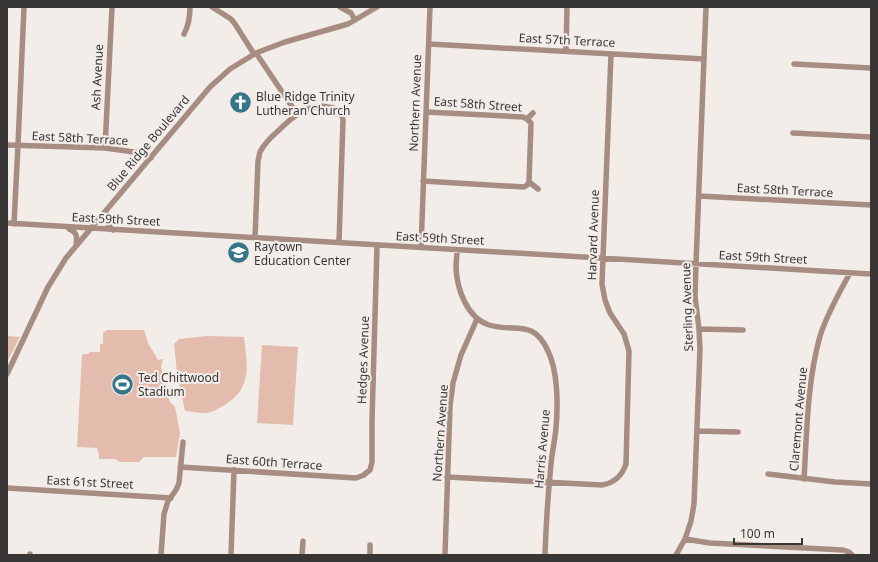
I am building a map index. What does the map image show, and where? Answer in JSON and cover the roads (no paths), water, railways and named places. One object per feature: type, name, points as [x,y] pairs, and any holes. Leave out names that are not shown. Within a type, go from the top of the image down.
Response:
[{"type":"street","points":[[14,224],[24,7]]},
{"type":"street","name":"Ash Avenue","points":[[104,148],[112,7]]},
{"type":"street","points":[[184,34],[188,26],[190,7]]},
{"type":"street","points":[[212,7],[231,19],[235,24],[297,114]]},
{"type":"street","points":[[340,7],[351,13],[355,20]]},
{"type":"street","name":"Blue Ridge Boulevard","points":[[7,374],[48,287],[66,258],[210,87],[230,69],[255,53],[285,42],[348,24],[377,7]]},
{"type":"street","name":"Northern Avenue","points":[[421,248],[430,7]]},
{"type":"street","points":[[566,51],[567,7]]},
{"type":"street","name":"Sterling Avenue","points":[[676,555],[685,539],[691,521],[694,504],[700,349],[695,296],[706,7]]},
{"type":"street","name":"East 57th Terrace","points":[[429,44],[704,58]]},
{"type":"street","name":"Harvard Avenue","points":[[550,482],[602,485],[616,480],[620,476],[626,464],[629,359],[628,346],[624,334],[610,313],[605,300],[602,284],[611,54]]},
{"type":"street","points":[[794,64],[871,68]]},
{"type":"street","points":[[255,238],[258,161],[260,153],[274,134],[297,114],[312,108],[325,106],[335,108],[340,112],[343,120],[339,243]]},
{"type":"street","name":"East 58th Street","points":[[426,112],[523,117],[528,119]]},
{"type":"street","points":[[424,181],[524,187],[529,182],[531,123],[528,119],[534,113]]},
{"type":"street","points":[[793,133],[871,136]]},
{"type":"street","name":"East 58th Terrace","points":[[7,145],[104,148],[141,153],[150,158]]},
{"type":"street","points":[[529,182],[538,189]]},
{"type":"street","name":"East 58th Terrace","points":[[699,196],[871,205]]},
{"type":"street","points":[[106,211],[106,223],[113,230]]},
{"type":"street","name":"East 59th Street","points":[[7,223],[871,274]]},
{"type":"street","points":[[65,227],[74,231],[76,235],[76,246]]},
{"type":"street","name":"Hedges Avenue","points":[[366,473],[370,470],[372,462],[377,246]]},
{"type":"street","points":[[458,250],[456,269],[459,286],[466,306],[477,318]]},
{"type":"street","name":"Claremont Avenue","points":[[804,478],[808,402],[816,356],[827,317],[850,273]]},
{"type":"street","name":"Northern Avenue","points":[[445,555],[450,406],[453,383],[461,355],[477,318]]},
{"type":"street","name":"Harris Avenue","points":[[477,318],[490,325],[504,328],[523,328],[532,331],[539,336],[552,361],[557,392],[557,407],[556,429],[551,463],[545,555]]},
{"type":"street","points":[[699,329],[743,330]]},
{"type":"street","points":[[697,431],[738,432]]},
{"type":"street","points":[[161,555],[164,514],[168,501],[179,483],[183,442]]},
{"type":"street","name":"East 60th Terrace","points":[[180,467],[356,478],[366,473]]},
{"type":"street","points":[[231,555],[234,470]]},
{"type":"street","points":[[768,474],[835,482],[871,484]]},
{"type":"street","points":[[447,477],[550,482]]},
{"type":"street","name":"East 61st Street","points":[[7,488],[171,498]]},
{"type":"street","points":[[685,539],[710,543],[843,550],[852,555]]},
{"type":"street","points":[[302,555],[303,541]]},
{"type":"street","points":[[370,545],[370,555]]},
{"type":"place","name":"Blue Ridge Trinity Lutheran Church","points":[[240,103]]},
{"type":"place","name":"Raytown Education Center","points":[[238,253]]},
{"type":"place","name":"Ted Chittwood Stadium","points":[[123,384]]}]
